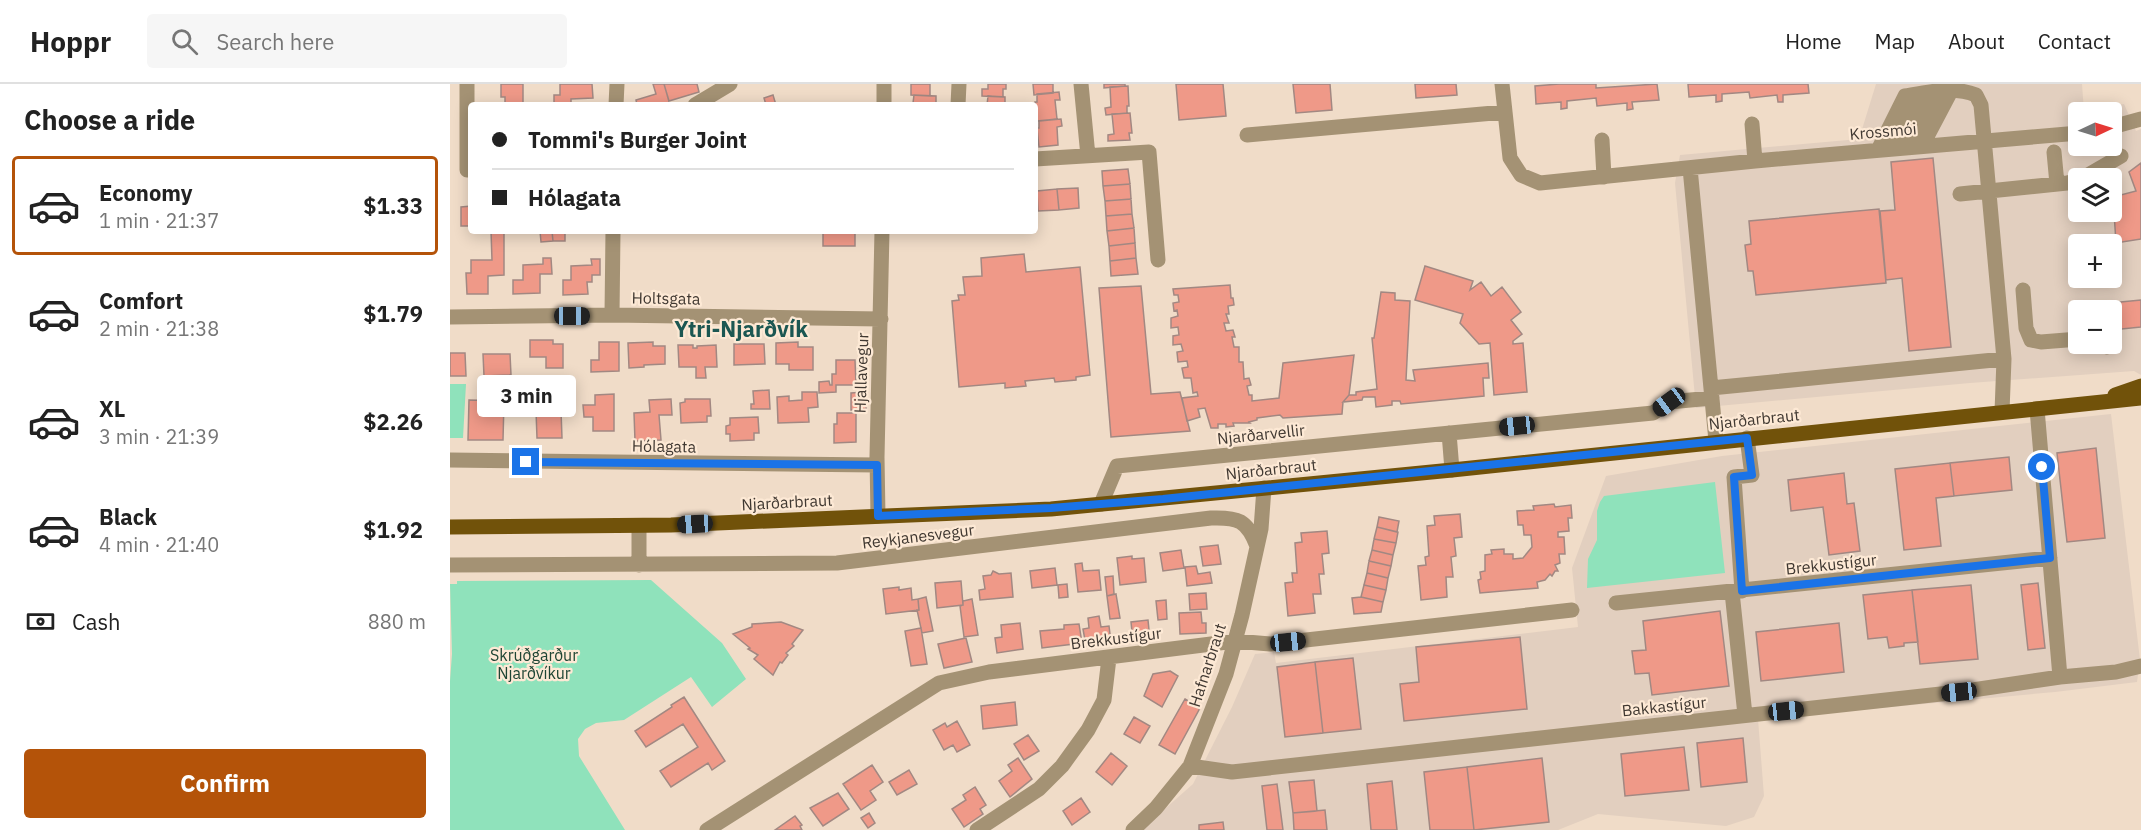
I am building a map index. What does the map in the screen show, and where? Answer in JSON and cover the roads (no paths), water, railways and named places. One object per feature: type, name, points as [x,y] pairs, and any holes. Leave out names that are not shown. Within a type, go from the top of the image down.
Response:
[{"type":"main road","name":"Njarðarbraut","points":[[2093,403],[2141,386]]},
{"type":"main road","name":"Njarðarbraut","points":[[450,527],[639,526],[1051,508],[1452,470],[2141,398]]},
{"type":"street","points":[[467,84],[466,170],[468,170]]},
{"type":"street","points":[[616,102],[617,84]]},
{"type":"street","points":[[700,102],[730,84]]},
{"type":"street","points":[[884,84],[884,102]]},
{"type":"street","points":[[958,102],[959,84]]},
{"type":"street","points":[[1081,84],[1088,156]]},
{"type":"street","name":"Krossmói","points":[[1502,84],[1510,158],[1517,170],[1527,179],[1547,183],[1755,160],[2068,134]]},
{"type":"street","points":[[1878,150],[1905,96],[1966,91],[1976,95],[1981,105],[2004,359],[2002,412]]},
{"type":"street","points":[[1909,147],[1937,92]]},
{"type":"street","points":[[1909,147],[1937,92]]},
{"type":"street","points":[[1247,135],[1505,111]]},
{"type":"street","points":[[2122,123],[2137,118]]},
{"type":"street","points":[[1752,124],[1755,160]]},
{"type":"street","points":[[1602,140],[1604,177]]},
{"type":"street","points":[[1038,159],[1149,152],[1158,260]]},
{"type":"street","points":[[2054,152],[2057,184]]},
{"type":"street","points":[[2100,168],[2121,156]]},
{"type":"street","points":[[1690,168],[1716,441]]},
{"type":"street","points":[[1960,194],[2068,182]]},
{"type":"street","points":[[612,315],[614,234]]},
{"type":"street","name":"Hjallavegur","points":[[878,516],[882,234]]},
{"type":"street","points":[[2023,290],[2026,328],[2031,340],[2041,342],[2068,340]]},
{"type":"street","name":"Holtsgata","points":[[450,317],[612,315],[881,319]]},
{"type":"street","name":"Njarðarvellir","points":[[1101,504],[1117,466],[1653,413],[1669,402],[1711,393],[2004,359]]},
{"type":"street","points":[[2037,409],[2060,677]]},
{"type":"street","points":[[1449,433],[1452,470]]},
{"type":"street","points":[[1745,715],[1737,592],[1734,477],[1752,475],[1747,438]]},
{"type":"street","name":"Hólagata","points":[[450,460],[877,465]]},
{"type":"street","name":"Hafnarbraut","points":[[1133,830],[1156,808],[1190,766],[1226,674],[1257,546],[1264,507],[1264,488]]},
{"type":"street","name":"Reykjanesvegur","points":[[450,565],[837,563],[1211,518],[1232,518],[1242,523],[1251,530],[1257,546]]},
{"type":"street","points":[[639,526],[639,565]]},
{"type":"street","name":"Brekkustígur","points":[[1616,603],[2050,558]]},
{"type":"street","name":"Brekkustígur","points":[[707,830],[939,683],[988,672],[1235,641],[1270,644],[1572,610]]},
{"type":"street","points":[[977,830],[1039,789],[1062,766],[1088,730],[1104,700],[1109,658]]},
{"type":"street","name":"Bakkastígur","points":[[1190,766],[1232,771],[1959,692],[2060,677],[2116,672],[2141,666]]},
{"type":"district","name":"Ytri-Njarðvík","points":[[741,329]]},
{"type":"park label","name":"Skrúðgarður Njarðvíkur","points":[[534,664]]}]
